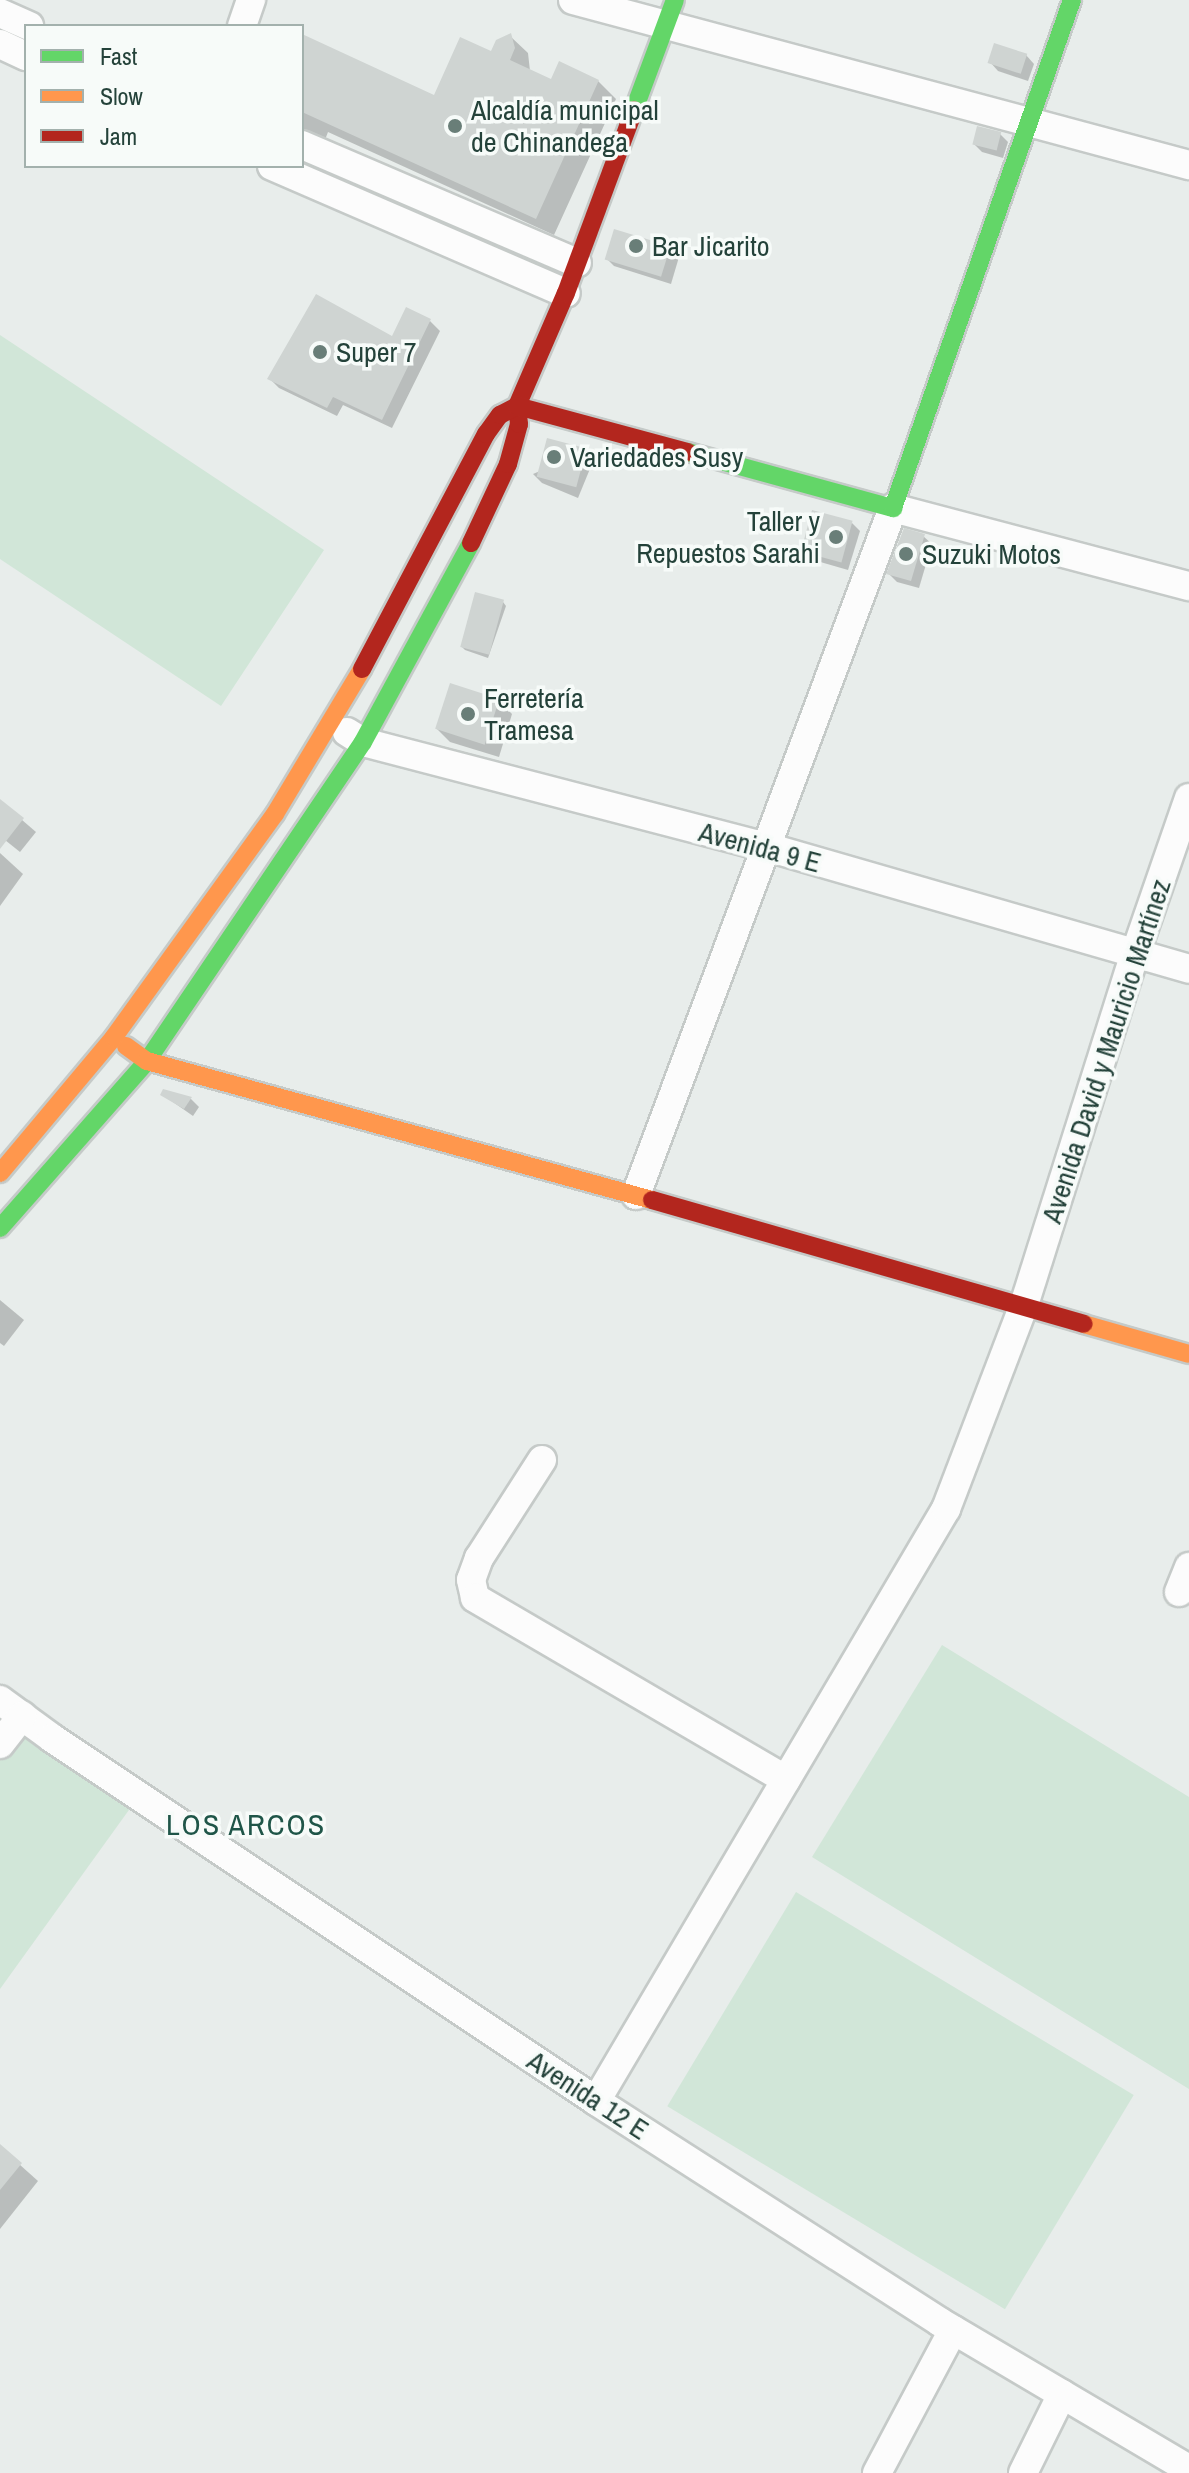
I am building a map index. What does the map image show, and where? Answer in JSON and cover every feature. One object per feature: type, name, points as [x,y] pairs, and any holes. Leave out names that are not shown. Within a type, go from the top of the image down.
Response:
[{"type":"street","points":[[243,24],[251,0]]},
{"type":"street","points":[[573,0],[670,13],[1030,122],[1189,165]]},
{"type":"street","points":[[636,1195],[893,508],[1072,0]]},
{"type":"street","points":[[0,13],[25,24]]},
{"type":"street","points":[[0,1228],[147,1061],[363,742],[489,509],[519,424],[517,406],[566,293],[670,13]]},
{"type":"street","points":[[0,44],[24,55]]},
{"type":"street","points":[[304,146],[577,263]]},
{"type":"street","points":[[277,168],[566,293]]},
{"type":"street","points":[[0,1173],[114,1037],[275,814],[333,722],[434,538],[486,434],[500,415],[517,406],[1189,586]]},
{"type":"street","name":"Avenida 9 E","points":[[333,722],[363,742],[767,847],[1189,969]]},
{"type":"street","name":"Avenida David y Mauricio Martínez","points":[[596,2101],[946,1509],[1024,1305],[1135,954],[1189,798]]},
{"type":"street","points":[[114,1037],[147,1061],[636,1195],[1189,1354]]},
{"type":"street","points":[[542,1460],[479,1558],[471,1580],[475,1598],[786,1780]]},
{"type":"street","points":[[0,1744],[11,1708]]},
{"type":"street","name":"Avenida 12 E","points":[[11,1708],[596,2101],[953,2330],[1189,2469]]},
{"type":"street","points":[[877,2473],[953,2330]]},
{"type":"street","points":[[1023,2473],[1062,2394]]},
{"type":"green space","points":[[0,335],[324,550],[221,706],[0,559]]},
{"type":"green space","points":[[942,1645],[1189,1797],[1189,2089],[812,1857]]},
{"type":"green space","points":[[0,1699],[139,1796],[0,1989]]},
{"type":"green space","points":[[796,1892],[1134,2095],[1005,2309],[667,2106]]},
{"type":"building","name":"Alcaldía municipal de Chinandega","points":[[511,33],[515,48],[510,60],[551,79],[559,61],[599,80],[536,219],[304,113],[304,35],[434,95],[460,37],[491,51],[496,40]]},
{"type":"building","points":[[994,43],[1027,54],[1021,74],[988,63]]},
{"type":"building","points":[[977,126],[1001,132],[997,150],[972,144]]},
{"type":"building","points":[[614,229],[670,246],[661,277],[605,260]]},
{"type":"building","points":[[316,294],[392,336],[406,307],[431,319],[382,420],[333,397],[327,408],[267,379]]},
{"type":"building","name":"Variedades Susy","points":[[547,438],[587,449],[576,487],[537,477]]},
{"type":"building","points":[[812,510],[853,521],[841,562],[801,552]]},
{"type":"building","name":"Suzuki Motos","points":[[904,528],[925,534],[911,581],[886,574]]},
{"type":"building","points":[[475,592],[504,600],[489,655],[460,647]]},
{"type":"building","name":"Ferretería Tramesa","points":[[450,683],[499,699],[485,745],[435,729]]},
{"type":"building","points":[[0,799],[24,818],[0,849]]},
{"type":"building","points":[[163,1089],[192,1097],[184,1109],[160,1095]]},
{"type":"building","points":[[0,2144],[22,2163],[0,2190]]},
{"type":"traffic: fast","points":[[634,110],[675,0]]},
{"type":"traffic: fast","points":[[688,452],[893,508],[1072,0]]},
{"type":"traffic: fast","points":[[0,1228],[147,1061],[363,742],[471,543]]},
{"type":"traffic: slow","points":[[0,1173],[114,1037],[275,814],[362,669]]},
{"type":"traffic: slow","points":[[126,1046],[147,1061],[652,1200]]},
{"type":"traffic: slow","points":[[1084,1324],[1189,1354]]},
{"type":"traffic: jam","points":[[471,543],[508,464],[519,424],[517,406],[566,293],[634,110]]},
{"type":"traffic: jam","points":[[362,669],[486,434],[500,415],[517,406],[688,452]]},
{"type":"traffic: jam","points":[[652,1200],[1084,1324]]},
{"type":"place","name":"Alcaldía municipal de Chinandega","points":[[455,126]]},
{"type":"place","name":"Bar Jicarito","points":[[636,246]]},
{"type":"place","name":"Super 7","points":[[320,352]]},
{"type":"place","name":"Variedades Susy","points":[[554,457]]},
{"type":"place","name":"Taller y Repuestos Sarahi","points":[[836,537]]},
{"type":"place","name":"Suzuki Motos","points":[[906,554]]},
{"type":"place","name":"Ferretería Tramesa","points":[[468,714]]},
{"type":"district","name":"LOS ARCOS","points":[[246,1824]]}]
